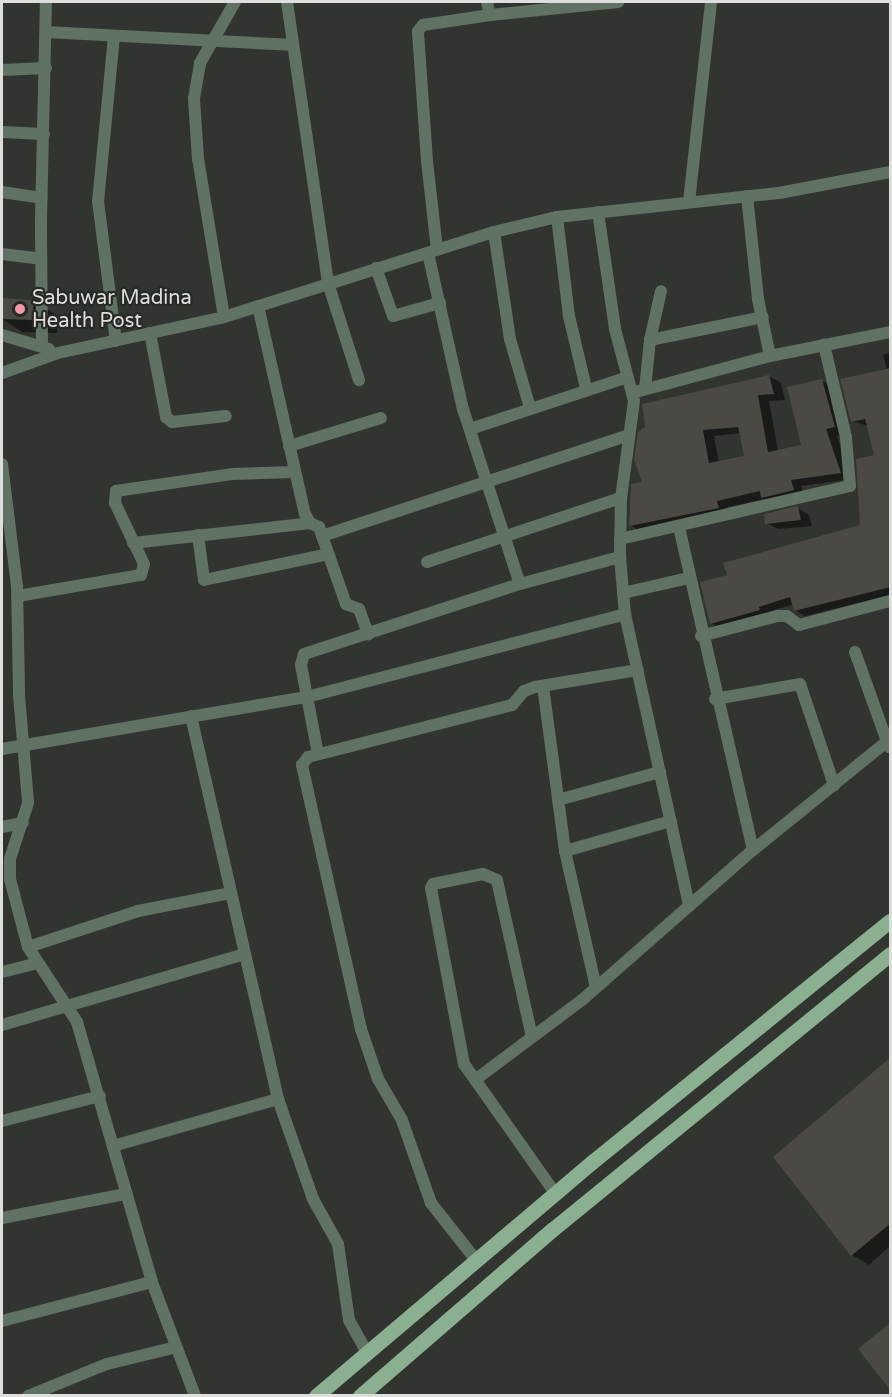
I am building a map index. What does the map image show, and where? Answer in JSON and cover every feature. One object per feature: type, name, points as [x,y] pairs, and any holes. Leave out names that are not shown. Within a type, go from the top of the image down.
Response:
[{"type":"main road","points":[[316,1395],[555,1192],[891,921]]},
{"type":"main road","points":[[360,1395],[553,1229],[891,954]]},
{"type":"street","points":[[42,345],[41,259],[46,2]]},
{"type":"street","points":[[224,317],[198,159],[194,98],[196,75],[210,42],[235,2]]},
{"type":"street","points":[[287,2],[291,45],[328,283],[358,380]]},
{"type":"street","points":[[487,2],[490,15]]},
{"type":"street","points":[[520,584],[470,429],[440,303],[433,251],[416,37],[423,25],[490,15],[618,2]]},
{"type":"street","points":[[690,202],[711,2]]},
{"type":"street","points":[[46,32],[291,45]]},
{"type":"street","points":[[114,36],[98,201],[116,341]]},
{"type":"street","points":[[2,70],[46,68]]},
{"type":"street","points":[[2,132],[44,134]]},
{"type":"street","points":[[2,372],[58,353],[224,317],[494,232],[557,217],[747,196],[891,172]]},
{"type":"street","points":[[2,192],[42,198]]},
{"type":"street","points":[[747,196],[762,317],[770,356]]},
{"type":"street","points":[[598,212],[615,329],[632,393],[634,411],[627,436],[621,498],[620,557],[625,614],[689,906]]},
{"type":"street","points":[[557,217],[573,340],[586,388]]},
{"type":"street","points":[[494,232],[510,339],[530,408]]},
{"type":"street","points":[[2,254],[41,259]]},
{"type":"street","points":[[376,268],[393,316],[440,303]]},
{"type":"street","points":[[645,389],[650,340],[661,291]]},
{"type":"street","points":[[258,306],[295,472],[310,523]]},
{"type":"street","points":[[650,340],[762,317]]},
{"type":"street","points":[[632,393],[770,356],[891,332]]},
{"type":"street","points":[[150,333],[166,417],[172,422],[226,416]]},
{"type":"street","points":[[2,335],[42,345],[58,353]]},
{"type":"street","points":[[620,539],[850,486],[846,437],[824,345]]},
{"type":"street","points":[[470,429],[586,388],[628,377]]},
{"type":"street","points":[[289,446],[381,418]]},
{"type":"street","points":[[322,536],[627,436]]},
{"type":"street","points":[[2,464],[7,537],[18,596],[19,695],[26,742],[28,803],[10,859],[10,879],[28,947],[69,1006],[100,1096],[125,1194],[152,1282],[195,1395]]},
{"type":"street","points":[[18,596],[141,575],[144,564],[115,503],[116,491],[232,474],[295,472]]},
{"type":"street","points":[[428,562],[504,534],[621,498]]},
{"type":"street","points":[[133,543],[310,523],[319,527],[346,604],[358,609],[368,634]]},
{"type":"street","points":[[679,527],[715,699],[753,850]]},
{"type":"street","points":[[198,535],[204,580],[328,554]]},
{"type":"street","points":[[318,754],[301,665],[304,654],[520,584],[620,557]]},
{"type":"street","points":[[623,594],[689,578]]},
{"type":"street","points":[[701,636],[777,616],[788,616],[800,625],[891,601]]},
{"type":"street","points":[[2,749],[26,742],[307,697],[625,614]]},
{"type":"street","points":[[475,1080],[596,987],[753,850],[889,743],[855,652]]},
{"type":"street","points":[[476,1260],[431,1203],[402,1120],[378,1079],[361,1029],[302,765],[308,757],[318,754],[513,705],[524,691],[638,670]]},
{"type":"street","points":[[715,699],[800,684],[834,785]]},
{"type":"street","points":[[543,686],[565,851],[596,987]]},
{"type":"street","points":[[191,716],[278,1099],[313,1199],[338,1244],[349,1320],[367,1352]]},
{"type":"street","points":[[558,800],[660,772]]},
{"type":"street","points":[[565,851],[670,821]]},
{"type":"street","points":[[2,827],[23,823]]},
{"type":"street","points":[[532,1037],[497,880],[483,874],[433,884],[431,888],[460,1051],[475,1080],[555,1192]]},
{"type":"street","points":[[28,947],[138,911],[231,893]]},
{"type":"street","points":[[2,1025],[245,954]]},
{"type":"street","points":[[2,972],[38,963]]},
{"type":"street","points":[[2,1121],[100,1096]]},
{"type":"street","points":[[113,1146],[278,1099]]},
{"type":"street","points":[[2,1218],[125,1194]]},
{"type":"street","points":[[2,1321],[152,1282]]},
{"type":"street","points":[[28,1395],[107,1364],[176,1347]]},
{"type":"building","name":"Sabuwar Madina Health Post","points":[[2,298],[33,300],[34,320],[2,319]]},
{"type":"building","points":[[891,368],[891,587],[794,611],[790,597],[759,607],[760,610],[710,624],[700,582],[727,575],[723,563],[860,525],[856,459],[874,455],[865,419],[851,422],[840,379]]},
{"type":"building","points":[[769,375],[774,394],[758,395],[768,452],[801,445],[787,387],[822,379],[835,427],[826,429],[841,473],[791,480],[794,490],[761,498],[760,491],[717,501],[719,508],[629,526],[631,484],[642,482],[634,459],[638,432],[645,427],[642,404]],"holes":[[[738,427],[744,456],[709,463],[703,430]]]},
{"type":"building","points":[[798,506],[801,520],[765,524],[764,514]]},
{"type":"building","points":[[891,1057],[891,1223],[851,1256],[773,1157]]},
{"type":"building","points":[[891,1322],[891,1391],[858,1349]]},
{"type":"place","name":"Sabuwar Madina Health Post","points":[[20,309]]}]
